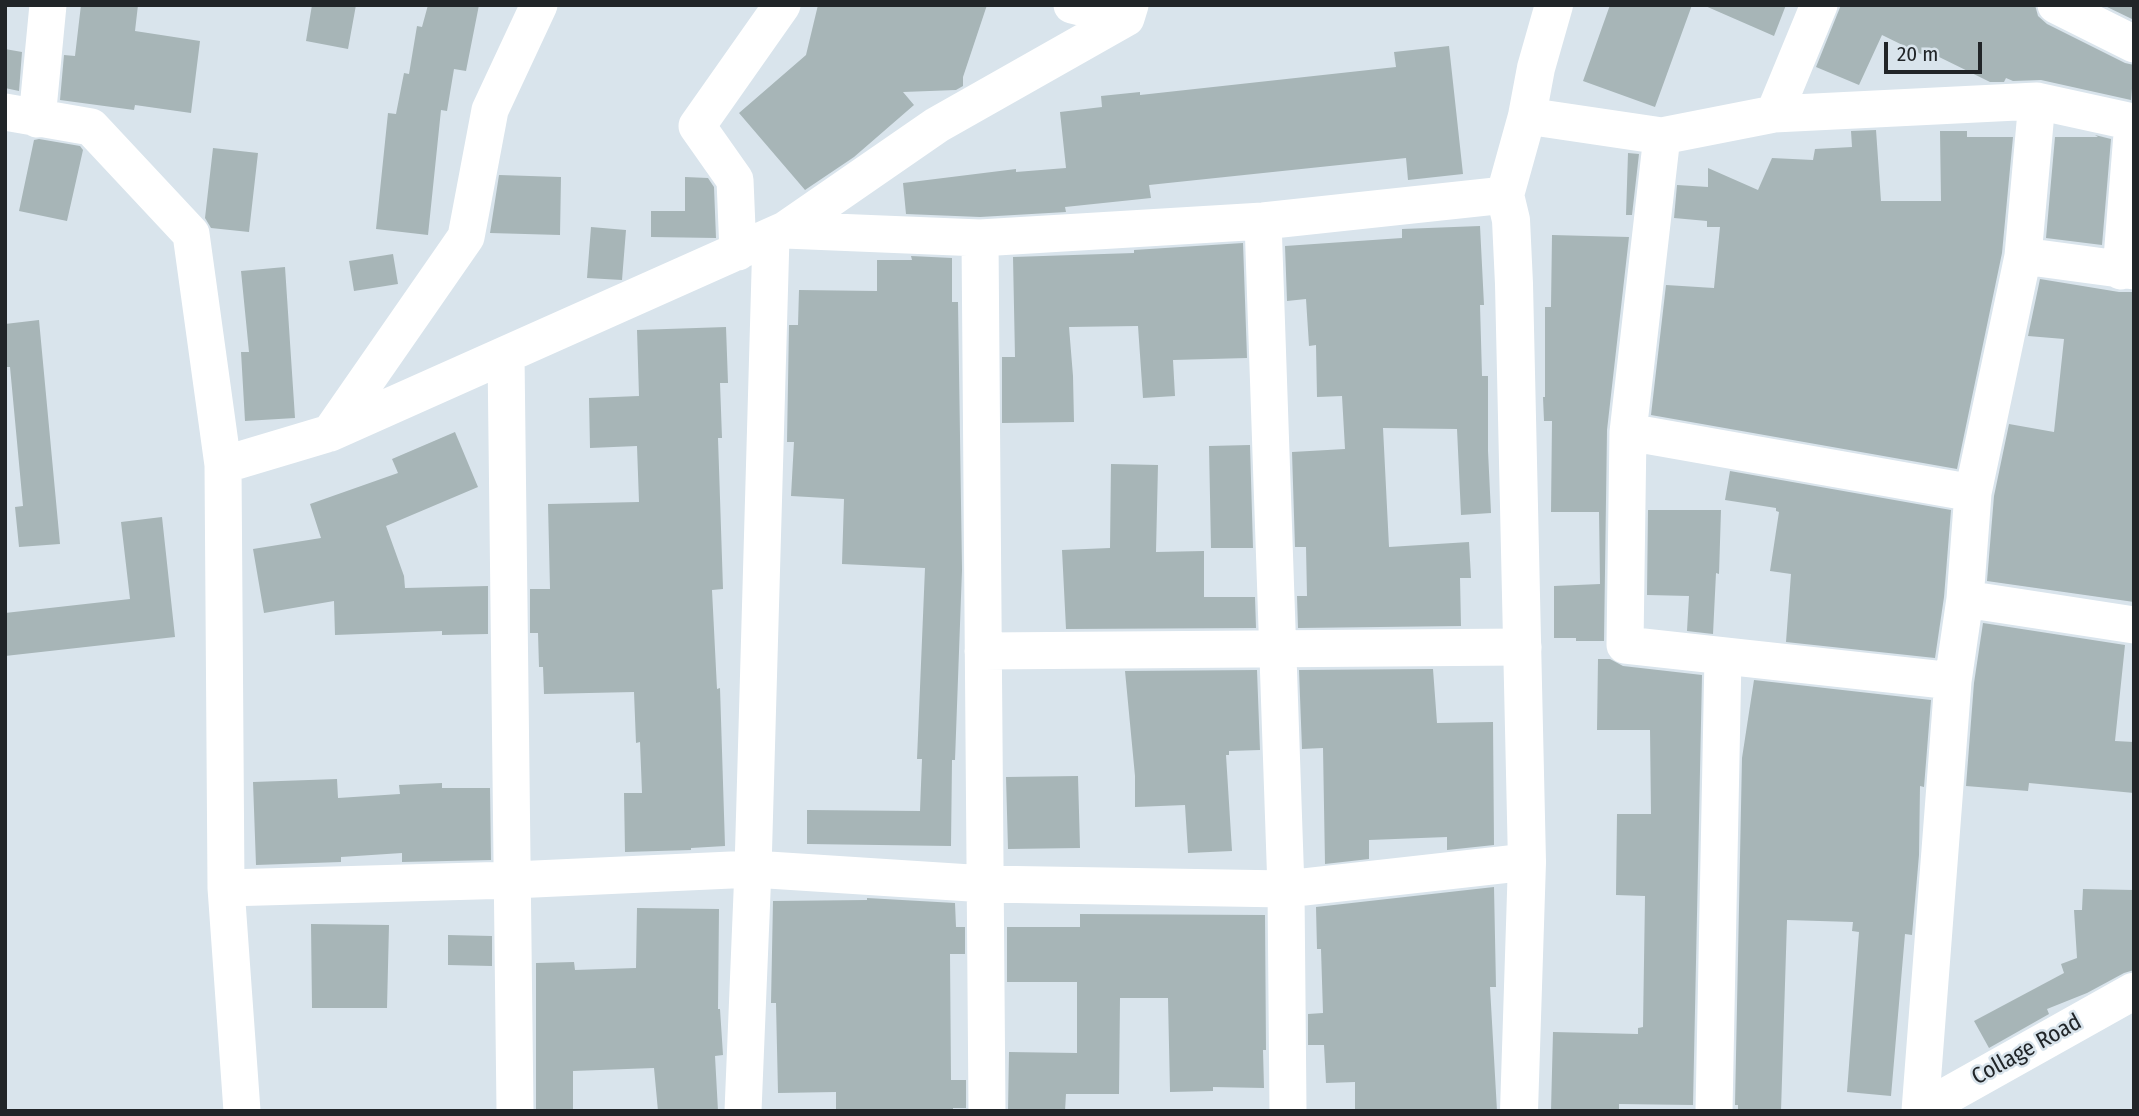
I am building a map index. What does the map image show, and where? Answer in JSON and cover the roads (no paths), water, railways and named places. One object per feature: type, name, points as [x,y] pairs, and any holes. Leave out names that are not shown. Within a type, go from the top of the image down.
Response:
[{"type":"main road","points":[[1520,1111],[1527,862],[1514,284],[1511,220],[1505,195],[1554,5]]},
{"type":"street","points":[[48,5],[21,115],[90,127],[191,234],[223,465],[226,888],[242,1111]]},
{"type":"street","points":[[330,433],[466,237],[490,110],[539,5]]},
{"type":"street","points":[[738,251],[735,180],[697,126],[782,5]]},
{"type":"street","points":[[1072,5],[1128,12]]},
{"type":"street","points":[[1774,114],[1819,5]]},
{"type":"street","points":[[2056,5],[2134,44]]},
{"type":"street","points":[[223,465],[330,433],[778,234],[937,125],[1128,12]]},
{"type":"street","points":[[1527,116],[1662,136],[1774,114],[2037,102],[2133,122],[2128,271],[2023,256]]},
{"type":"street","points":[[1920,1111],[1953,681],[1965,599],[1973,493],[2023,256],[2037,102]]},
{"type":"street","points":[[1662,136],[1628,432],[1625,645],[1953,681]]},
{"type":"street","points":[[778,234],[980,238],[1264,221],[1505,195]]},
{"type":"street","points":[[1264,221],[1286,889],[1288,1111]]},
{"type":"street","points":[[743,1111],[778,234]]},
{"type":"street","points":[[980,238],[987,1111]]},
{"type":"street","points":[[506,355],[515,1111]]},
{"type":"street","points":[[1628,432],[1973,493]]},
{"type":"street","points":[[1965,599],[2134,625]]},
{"type":"street","points":[[983,651],[1523,647]]},
{"type":"street","points":[[1714,1111],[1723,657]]},
{"type":"street","points":[[226,888],[513,880],[753,869],[986,884],[1286,889],[1527,862]]},
{"type":"street","name":"Collage Road","points":[[1920,1111],[2134,991]]}]
